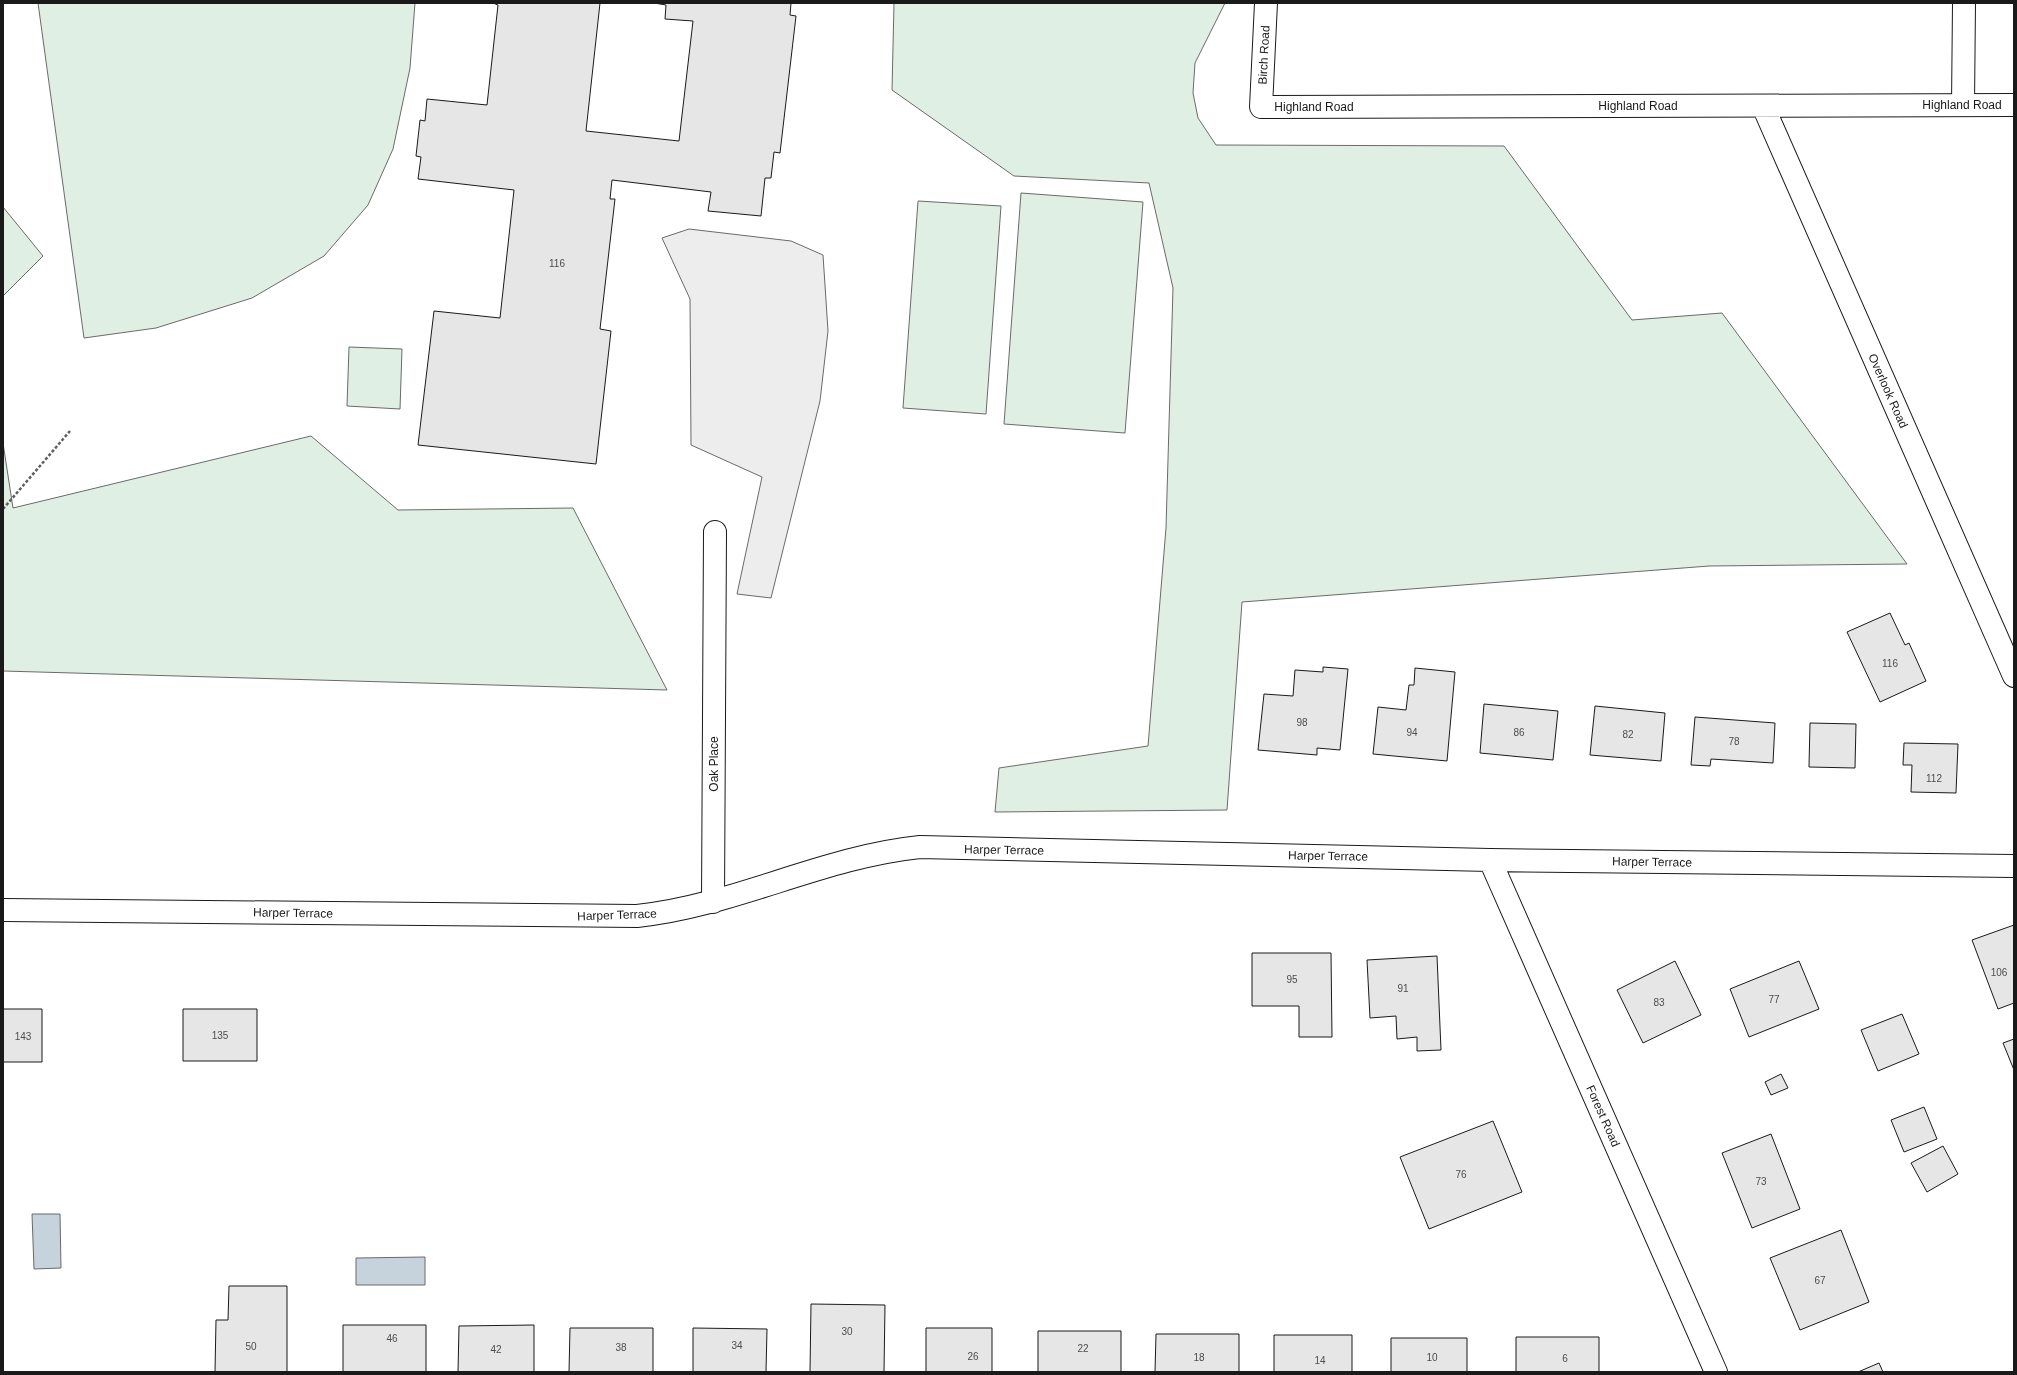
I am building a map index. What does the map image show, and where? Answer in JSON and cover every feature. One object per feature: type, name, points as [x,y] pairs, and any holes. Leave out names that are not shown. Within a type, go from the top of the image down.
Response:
[{"type":"street","name":"Birch Road","points":[[1261,107],[1266,3]]},
{"type":"street","points":[[1963,105],[1964,3]]},
{"type":"street","name":"Highland Road","points":[[1261,107],[2014,105]]},
{"type":"street","name":"Overlook Road","points":[[1763,106],[2014,676]]},
{"type":"street","name":"Oak Place","points":[[713,902],[715,532]]},
{"type":"street","name":"Harper Terrace","points":[[3,910],[638,916],[689,909],[867,855],[920,847],[1490,860],[2014,866]]},
{"type":"street","name":"Forest Road","points":[[1490,860],[1716,1372]]},
{"type":"path","points":[[3,508],[70,431]]},
{"type":"green space","points":[[38,3],[415,3],[410,68],[393,149],[368,205],[324,256],[252,298],[156,328],[84,338]]},
{"type":"green space","points":[[894,3],[1225,3],[1195,63],[1193,93],[1198,118],[1216,145],[1504,146],[1632,320],[1722,313],[1907,564],[1709,566],[1242,602],[1227,810],[995,812],[999,768],[1148,746],[1166,528],[1173,288],[1149,183],[1014,176],[892,90]]},
{"type":"green space","points":[[1021,193],[1143,202],[1125,433],[1004,424]]},
{"type":"green space","points":[[918,201],[1001,206],[986,414],[903,408]]},
{"type":"green space","points":[[3,207],[43,256],[3,296]]},
{"type":"green space","points":[[349,347],[402,349],[400,409],[347,406]]},
{"type":"green space","points":[[311,436],[398,510],[573,508],[667,690],[3,671],[3,443],[13,508]]},
{"type":"shaded area","points":[[689,229],[791,241],[823,255],[828,331],[820,401],[771,598],[737,594],[762,477],[691,445],[690,299],[662,238]]},
{"type":"shaded area","points":[[32,1214],[60,1214],[61,1268],[34,1269]]},
{"type":"shaded area","points":[[425,1257],[425,1285],[356,1285],[356,1258]]},
{"type":"building","points":[[493,3],[600,3],[586,131],[679,141],[693,21],[665,19],[666,5],[654,3],[791,3],[790,15],[796,16],[780,153],[774,152],[771,178],[765,178],[761,216],[708,211],[711,192],[612,180],[610,199],[615,199],[600,329],[611,331],[596,464],[418,445],[434,311],[500,318],[514,190],[418,179],[421,157],[416,156],[420,120],[425,121],[427,99],[487,105],[498,5]]},
{"type":"building","points":[[1890,613],[1905,645],[1909,643],[1926,681],[1880,702],[1847,632]]},
{"type":"building","points":[[1323,667],[1348,669],[1340,750],[1317,748],[1317,755],[1258,750],[1264,694],[1293,696],[1295,670],[1323,672]]},
{"type":"building","points":[[1415,668],[1455,672],[1447,761],[1373,754],[1378,707],[1406,710],[1409,685],[1414,685]]},
{"type":"building","points":[[1484,704],[1558,711],[1553,760],[1480,753]]},
{"type":"building","points":[[1595,706],[1665,713],[1661,761],[1590,755]]},
{"type":"building","points":[[1695,717],[1775,723],[1773,763],[1711,759],[1710,766],[1691,765]]},
{"type":"building","points":[[1810,723],[1856,724],[1855,768],[1809,767]]},
{"type":"building","points":[[1904,743],[1958,744],[1956,793],[1911,792],[1912,765],[1903,765]]},
{"type":"building","points":[[2014,925],[2014,1003],[1998,1009],[1972,940]]},
{"type":"building","points":[[1252,953],[1331,953],[1332,1037],[1299,1037],[1299,1006],[1252,1006]]},
{"type":"building","points":[[1437,956],[1441,1050],[1417,1051],[1417,1037],[1397,1039],[1396,1016],[1370,1018],[1367,960]]},
{"type":"building","points":[[1675,961],[1701,1015],[1643,1043],[1617,990]]},
{"type":"building","points":[[1799,961],[1819,1009],[1749,1037],[1730,989]]},
{"type":"building","points":[[3,1009],[42,1009],[42,1062],[3,1062]]},
{"type":"building","points":[[183,1009],[257,1009],[257,1061],[183,1061]]},
{"type":"building","points":[[1902,1014],[1919,1054],[1878,1071],[1861,1030]]},
{"type":"building","points":[[2014,1039],[2014,1070],[2003,1043]]},
{"type":"building","points":[[1781,1074],[1788,1088],[1771,1095],[1765,1082]]},
{"type":"building","points":[[1924,1107],[1937,1139],[1904,1152],[1891,1120]]},
{"type":"building","points":[[1493,1121],[1522,1192],[1429,1229],[1400,1157]]},
{"type":"building","points":[[1771,1134],[1800,1209],[1752,1228],[1722,1153]]},
{"type":"building","points":[[1943,1146],[1958,1174],[1927,1192],[1911,1163]]},
{"type":"building","points":[[1841,1230],[1869,1302],[1800,1330],[1770,1258]]},
{"type":"building","points":[[229,1286],[287,1286],[287,1372],[215,1372],[216,1320],[228,1320]]},
{"type":"building","points":[[811,1304],[885,1305],[884,1372],[810,1372]]},
{"type":"building","points":[[343,1325],[426,1325],[426,1372],[343,1372]]},
{"type":"building","points":[[534,1325],[534,1372],[458,1372],[459,1326]]},
{"type":"building","points":[[570,1328],[653,1328],[653,1372],[569,1372]]},
{"type":"building","points":[[693,1328],[767,1329],[766,1372],[693,1372]]},
{"type":"building","points":[[926,1328],[992,1328],[992,1372],[926,1372]]},
{"type":"building","points":[[1038,1331],[1121,1331],[1121,1372],[1038,1372]]},
{"type":"building","points":[[1156,1334],[1239,1334],[1239,1372],[1155,1372]]},
{"type":"building","points":[[1274,1335],[1352,1335],[1352,1372],[1274,1372]]},
{"type":"building","points":[[1516,1337],[1599,1337],[1599,1372],[1516,1372]]},
{"type":"building","points":[[1391,1338],[1467,1338],[1467,1372],[1391,1372]]},
{"type":"building","points":[[1879,1363],[1883,1372],[1858,1372]]}]
